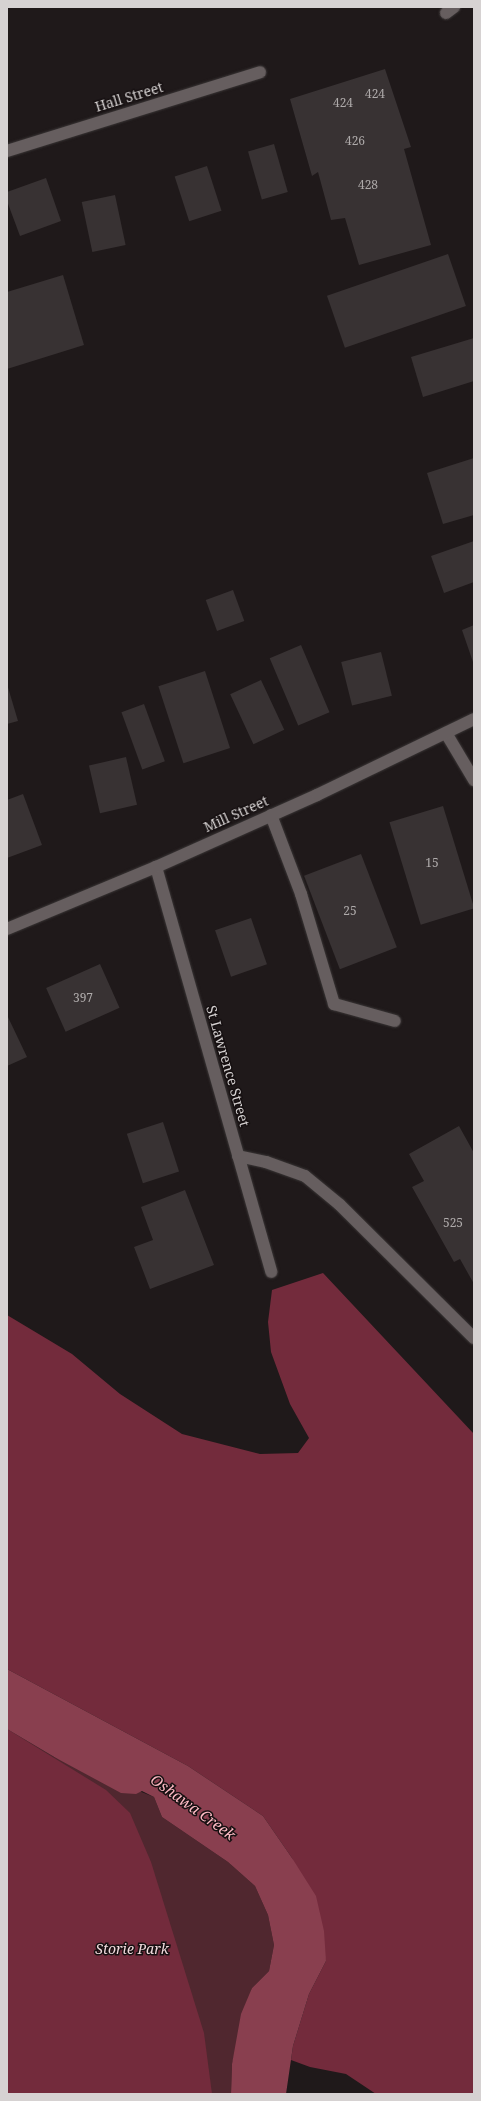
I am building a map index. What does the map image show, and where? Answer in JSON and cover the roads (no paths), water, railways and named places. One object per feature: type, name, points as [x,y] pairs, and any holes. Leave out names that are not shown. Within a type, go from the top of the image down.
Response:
[{"type":"street","name":"Hall Street","points":[[7,151],[260,72]]},
{"type":"street","name":"Mill Street","points":[[7,929],[156,867],[271,815],[474,719]]},
{"type":"street","points":[[446,733],[474,780]]},
{"type":"street","points":[[271,815],[301,894],[334,1004],[395,1021]]},
{"type":"street","name":"St Lawrence Street","points":[[156,867],[271,1272]]},
{"type":"street","points":[[238,1156],[266,1162],[305,1176],[340,1205],[474,1338]]},
{"type":"water","name":"Oshawa Creek","points":[[7,1669],[188,1766],[263,1816],[292,1858],[316,1896],[324,1931],[326,1961],[309,1994],[293,2046],[286,2094],[231,2094],[232,2064],[241,2014],[252,1988],[269,1971],[274,1945],[268,1915],[255,1886],[228,1862],[162,1817],[154,1797],[142,1791],[136,1794],[121,1793],[56,1758],[7,1729]]},
{"type":"park label","name":"Storie Park","points":[[132,1949]]}]
